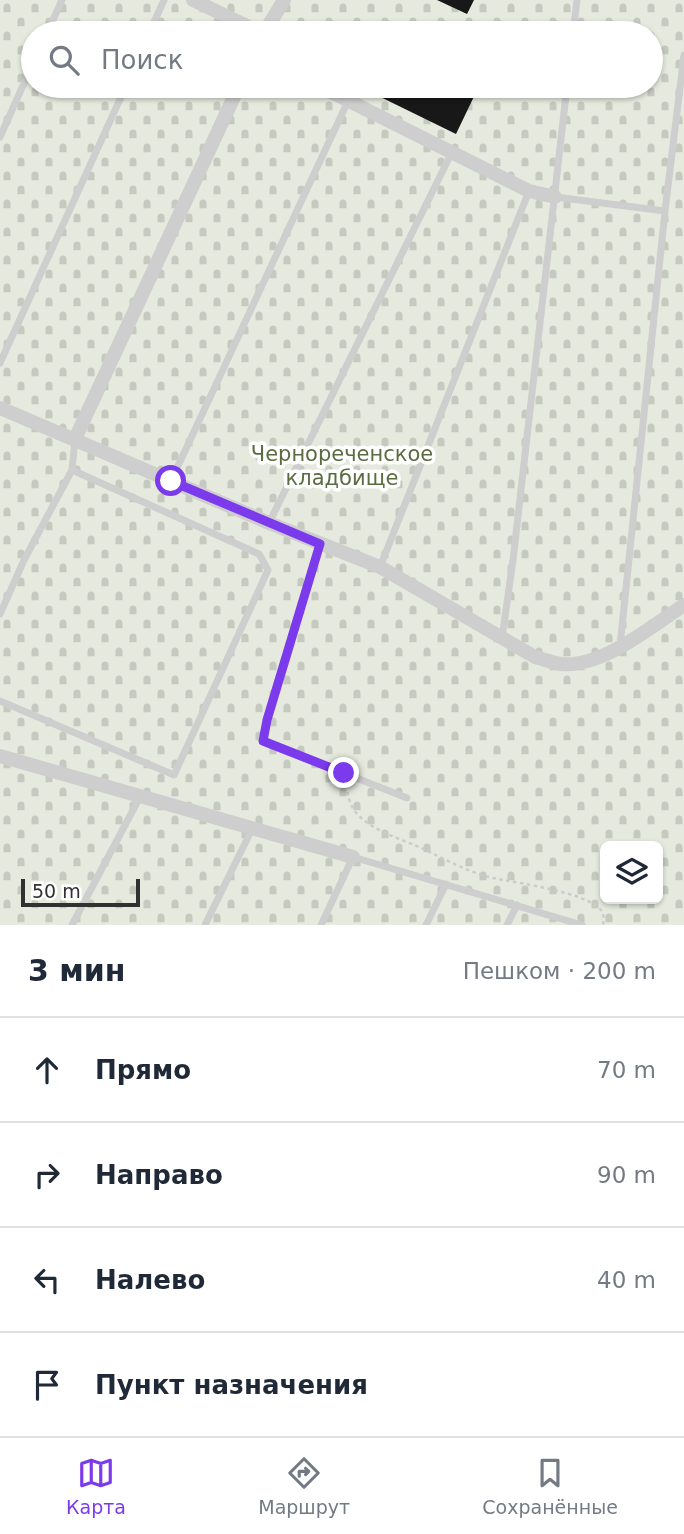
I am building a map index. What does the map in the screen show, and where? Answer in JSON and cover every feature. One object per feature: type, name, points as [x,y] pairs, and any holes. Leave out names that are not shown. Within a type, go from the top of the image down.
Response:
[{"type":"street","points":[[193,0],[237,21]]},
{"type":"street","points":[[270,21],[284,0]]},
{"type":"street","points":[[75,439],[233,98]]},
{"type":"street","points":[[342,98],[529,191],[555,197]]},
{"type":"street","points":[[0,408],[380,568],[535,657],[562,664],[590,660],[620,647],[684,605]]},
{"type":"street","points":[[0,756],[353,857]]},
{"type":"lane","points":[[52,21],[62,0]]},
{"type":"lane","points":[[154,21],[164,0]]},
{"type":"lane","points":[[574,21],[577,0]]},
{"type":"lane","points":[[620,647],[665,211],[684,55]]},
{"type":"lane","points":[[0,137],[21,90]]},
{"type":"lane","points":[[0,363],[121,98]]},
{"type":"lane","points":[[502,639],[566,98]]},
{"type":"lane","points":[[171,481],[348,101]]},
{"type":"lane","points":[[269,523],[451,153]]},
{"type":"lane","points":[[380,568],[529,191]]},
{"type":"lane","points":[[555,197],[665,211]]},
{"type":"lane","points":[[0,614],[24,560],[72,470],[75,439]]},
{"type":"lane","points":[[0,701],[174,775],[268,570],[259,554],[72,470]]},
{"type":"lane","points":[[320,544],[263,741],[407,798]]},
{"type":"lane","points":[[72,925],[140,797]]},
{"type":"lane","points":[[205,925],[252,829]]},
{"type":"lane","points":[[321,925],[353,857],[582,925]]},
{"type":"lane","points":[[426,925],[446,884]]},
{"type":"lane","points":[[507,925],[517,905]]},
{"type":"path","points":[[344,773],[349,800],[356,813],[374,828],[449,862],[490,877],[543,887],[585,901],[600,909],[603,925]]},
{"type":"green space","name":"Чернореченское кладбище","points":[[0,0],[684,0],[684,925],[0,925]]},
{"type":"building","points":[[437,0],[474,0],[467,14]]},
{"type":"building","points":[[382,98],[473,98],[456,134]]},
{"type":"route","points":[[171,481],[320,544],[263,741],[344,773]]}]
